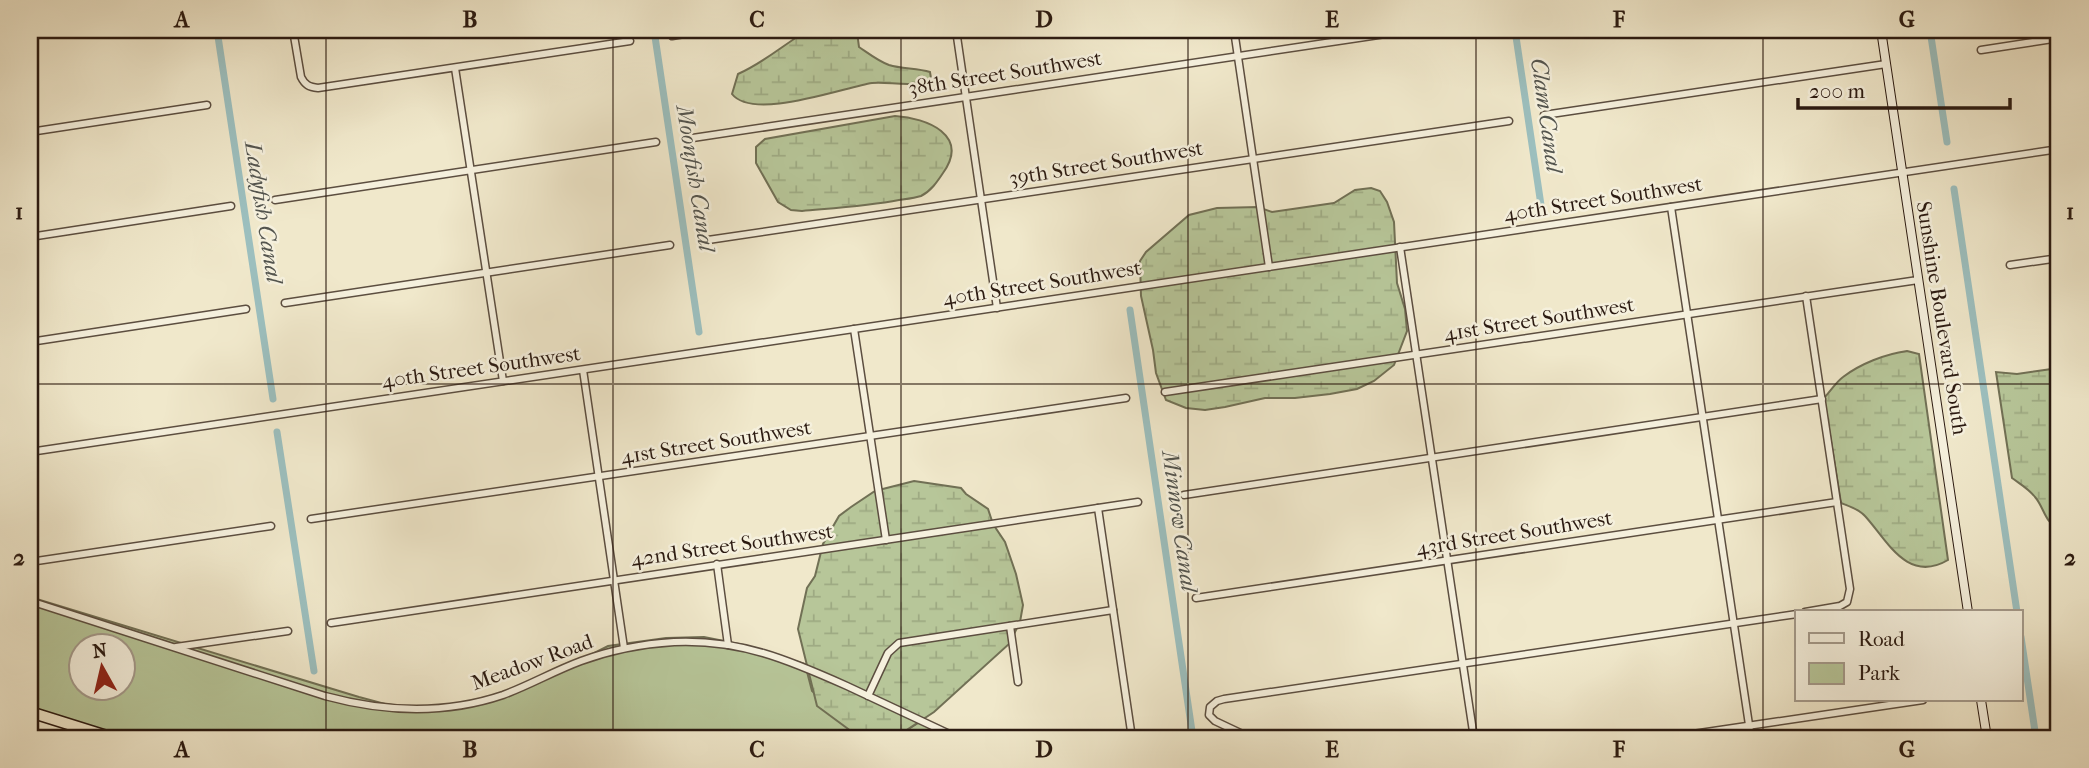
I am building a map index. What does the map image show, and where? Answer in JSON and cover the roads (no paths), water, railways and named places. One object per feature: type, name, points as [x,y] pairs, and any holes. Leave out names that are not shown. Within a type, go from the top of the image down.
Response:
[{"type":"highway","points":[[30,712],[113,738]]},
{"type":"highway","points":[[30,734],[42,738]]},
{"type":"street","points":[[293,30],[300,77],[304,84],[311,88],[630,41]]},
{"type":"street","points":[[671,36],[709,30]]},
{"type":"street","points":[[956,30],[997,308]]},
{"type":"street","points":[[1234,30],[1269,267]]},
{"type":"street","name":"38th Street Southwest","points":[[686,139],[1412,30]]},
{"type":"street","name":"Sunshine Boulevard South","points":[[1881,30],[1968,610]]},
{"type":"street","points":[[1980,50],[2059,38]]},
{"type":"street","points":[[1544,115],[1886,64]]},
{"type":"street","points":[[455,68],[503,381]]},
{"type":"street","points":[[30,132],[208,105]]},
{"type":"street","name":"39th Street Southwest","points":[[708,240],[1509,121]]},
{"type":"street","points":[[275,200],[656,142]]},
{"type":"street","name":"40th Street Southwest","points":[[30,452],[2059,149]]},
{"type":"street","points":[[30,237],[230,206]]},
{"type":"street","points":[[1671,207],[1751,738]]},
{"type":"street","points":[[285,303],[670,245]]},
{"type":"street","points":[[1400,247],[1474,738]]},
{"type":"street","points":[[2010,265],[2059,258]]},
{"type":"street","name":"41st Street Southwest","points":[[1165,393],[1918,280]]},
{"type":"street","points":[[1806,296],[1850,589],[1847,601],[1840,606],[1817,610]]},
{"type":"street","points":[[30,342],[246,309]]},
{"type":"street","points":[[854,329],[886,540]]},
{"type":"street","points":[[583,370],[624,648]]},
{"type":"street","name":"41st Street Southwest","points":[[311,519],[1126,398]]},
{"type":"street","points":[[1184,495],[1822,399]]},
{"type":"street","name":"42nd Street Southwest","points":[[331,623],[1138,502]]},
{"type":"street","name":"43rd Street Southwest","points":[[1196,598],[1837,502]]},
{"type":"street","points":[[1098,508],[1132,738]]},
{"type":"street","points":[[30,562],[271,526]]},
{"type":"street","points":[[717,565],[728,645]]},
{"type":"street","name":"Meadow Road","points":[[30,601],[349,702],[409,709],[452,707],[489,699],[580,662],[624,648],[683,642],[728,645],[784,658],[958,738]]},
{"type":"street","points":[[868,696],[888,653],[899,643],[1113,610]]},
{"type":"street","points":[[1251,738],[1215,721],[1209,715],[1210,707],[1224,699],[1795,614]]},
{"type":"street","points":[[1010,626],[1018,682]]},
{"type":"street","points":[[174,647],[288,631]]},
{"type":"street","points":[[1666,738],[1910,702]]},
{"type":"street","points":[[1981,702],[1987,738]]},
{"type":"waterway","name":"Ladyfish Canal","points":[[217,30],[273,399]]},
{"type":"waterway","name":"Moonfish Canal","points":[[654,30],[699,332]]},
{"type":"waterway","name":"Clam Canal","points":[[1515,30],[1541,205]]},
{"type":"waterway","points":[[1930,30],[1947,142]]},
{"type":"waterway","points":[[1954,189],[2017,610]]},
{"type":"waterway","name":"Minnow Canal","points":[[1130,310],[1193,738]]},
{"type":"waterway","name":"Ladyfish Canal","points":[[277,432],[314,671]]},
{"type":"waterway","points":[[2022,644],[2036,738]]}]
